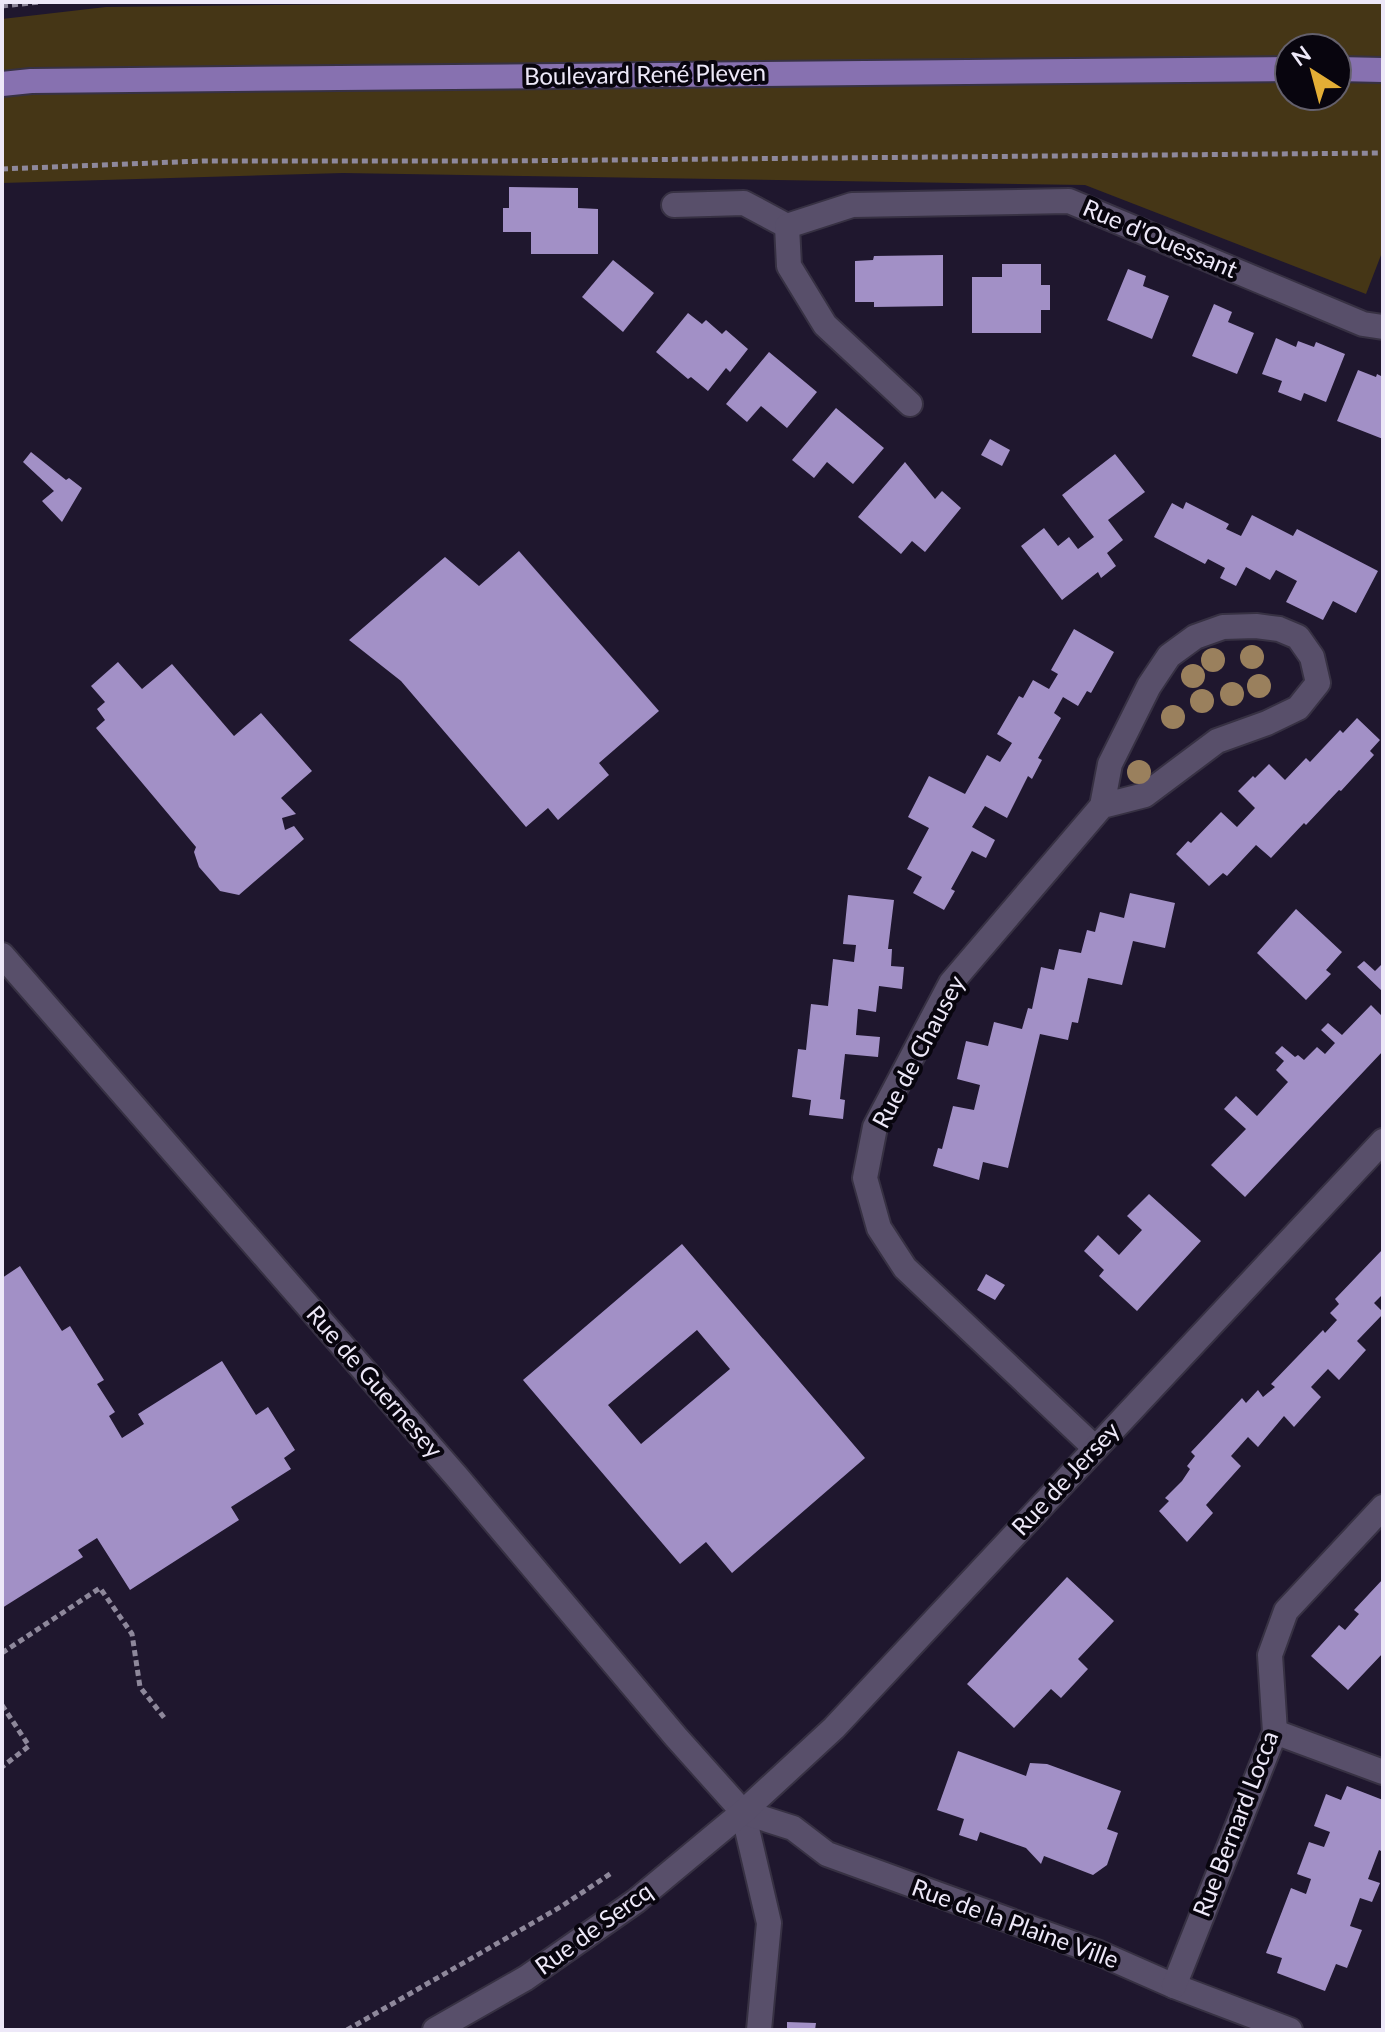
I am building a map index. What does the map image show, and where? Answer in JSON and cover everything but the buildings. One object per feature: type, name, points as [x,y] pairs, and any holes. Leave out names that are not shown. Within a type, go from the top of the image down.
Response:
[{"type":"main road","name":"Boulevard René Pleven","points":[[2,84],[31,81],[1273,69]]},
{"type":"main road","points":[[1353,69],[1383,70]]},
{"type":"street","name":"Rue d'Ouessant","points":[[787,226],[852,205],[1069,201],[1363,324],[1383,327]]},
{"type":"street","points":[[674,205],[744,203],[787,226],[789,266],[825,325],[910,404]]},
{"type":"street","name":"Rue de Chausey","points":[[1095,1448],[905,1268],[879,1228],[865,1178],[875,1127],[951,983],[1102,806],[1110,764],[1149,686],[1169,656],[1195,637],[1223,627],[1279,629],[1298,637],[1312,657],[1318,683],[1298,708],[1217,741],[1145,795],[1102,806]]},
{"type":"street","name":"Rue de Guernesey","points":[[2,955],[457,1477],[552,1592],[743,1812]]},
{"type":"street","name":"Rue de Jersey","points":[[743,1812],[834,1728],[1383,1141]]},
{"type":"street","name":"Rue Bernard Locca","points":[[1174,1986],[1275,1732],[1270,1655],[1286,1611],[1383,1507]]},
{"type":"street","points":[[1275,1732],[1383,1772]]},
{"type":"street","points":[[743,1812],[769,1923],[759,2030]]},
{"type":"street","name":"Rue de la Plaine Ville","points":[[743,1812],[793,1828],[827,1854],[1099,1953],[1174,1986],[1290,2030]]},
{"type":"street","name":"Rue de Sercq","points":[[435,2030],[526,1978],[572,1947],[636,1901],[743,1812]]},
{"type":"path","points":[[2,6],[40,2]]},
{"type":"path","points":[[2,169],[202,161],[1383,153]]},
{"type":"path","points":[[2,1653],[100,1588],[132,1634],[140,1687],[166,1720]]},
{"type":"path","points":[[2,1705],[29,1746],[2,1767]]},
{"type":"path","points":[[347,2030],[562,1906],[613,1872]]},
{"type":"shaded area","points":[[551,2],[1383,2],[1383,250],[1366,294],[1085,185],[343,173],[2,183],[2,19],[106,7]]}]
